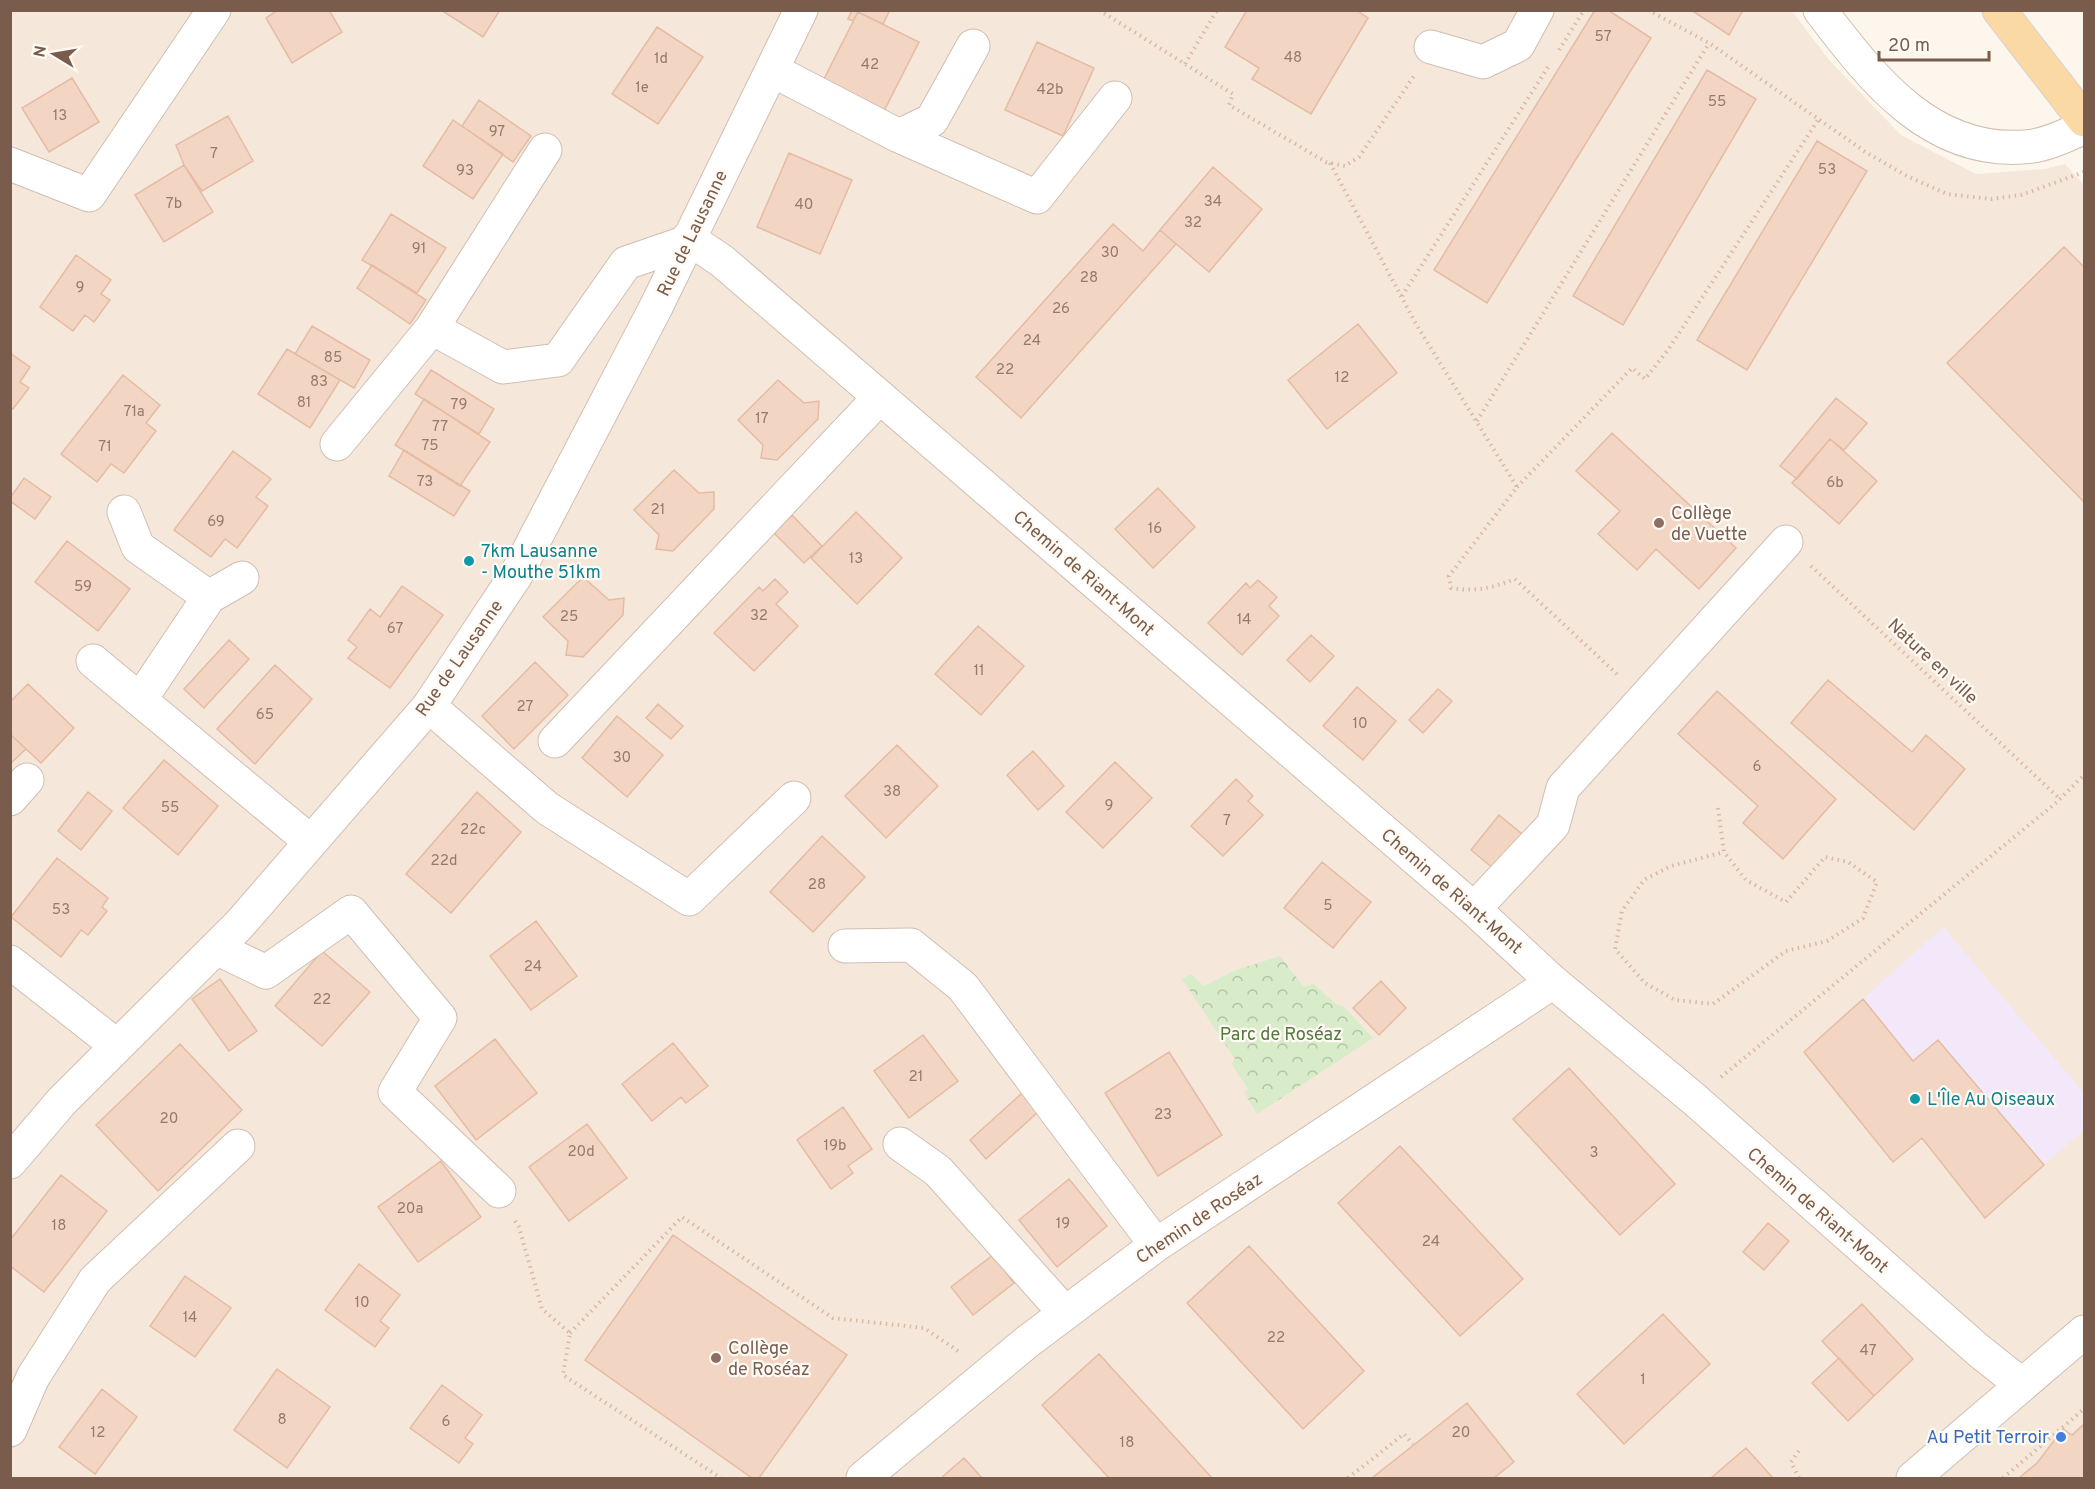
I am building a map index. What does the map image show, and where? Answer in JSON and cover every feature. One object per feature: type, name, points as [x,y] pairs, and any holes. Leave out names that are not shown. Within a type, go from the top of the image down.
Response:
[{"type":"main road","points":[[1998,10],[2085,120]]},
{"type":"street","points":[[10,164],[89,195],[214,10]]},
{"type":"street","name":"Rue de Lausanne","points":[[10,1162],[62,1101],[216,948],[429,706],[516,575],[656,307],[801,10]]},
{"type":"street","points":[[1431,47],[1483,62],[1518,45],[1537,10]]},
{"type":"street","points":[[1820,10],[1854,55],[1907,109],[1940,130],[1972,142],[2000,147],[2034,146],[2062,138],[2085,127]]},
{"type":"street","points":[[899,136],[932,120],[974,46]]},
{"type":"street","points":[[772,70],[899,136],[1038,197],[1115,98]]},
{"type":"street","points":[[337,444],[432,328],[545,150]]},
{"type":"street","points":[[432,328],[503,367],[558,360],[626,263],[688,240]]},
{"type":"street","name":"Chemin de Riant-Mont","points":[[688,240],[723,261],[1474,909],[1553,982],[1694,1100],[1978,1350],[2022,1385]]},
{"type":"street","points":[[555,741],[880,397]]},
{"type":"street","points":[[124,512],[138,547],[209,597]]},
{"type":"street","points":[[1474,909],[1553,825],[1563,788],[1786,542]]},
{"type":"street","points":[[140,700],[209,597],[242,578]]},
{"type":"street","points":[[93,661],[311,842]]},
{"type":"street","points":[[429,706],[547,808],[690,899],[794,798]]},
{"type":"street","points":[[216,948],[266,972],[351,912],[440,1018],[395,1092],[499,1191]]},
{"type":"street","points":[[845,946],[911,945],[963,987],[1156,1245]]},
{"type":"street","points":[[10,962],[117,1046]]},
{"type":"street","name":"Chemin de Roséaz","points":[[863,1479],[1027,1342],[1156,1245],[1553,982]]},
{"type":"street","points":[[900,1144],[938,1171],[1065,1313]]},
{"type":"street","points":[[10,1430],[33,1377],[95,1280],[238,1146]]},
{"type":"street","points":[[1913,1479],[2085,1332]]},
{"type":"path","points":[[1099,10],[1233,94],[1229,105],[1330,163],[1345,166],[1359,157],[1405,92],[1431,47]]},
{"type":"path","points":[[1185,64],[1217,10]]},
{"type":"path","points":[[1402,296],[1584,10]]},
{"type":"path","points":[[1647,10],[1709,43],[1877,159],[1947,194],[1991,199],[2021,195],[2085,172]]},
{"type":"path","points":[[1476,421],[1709,43]]},
{"type":"path","points":[[1644,699],[1515,579],[1492,588],[1473,591],[1451,588],[1449,576],[1517,487],[1632,368],[1645,379],[1668,350],[1818,120]]},
{"type":"path","points":[[1330,163],[1416,324],[1517,487]]},
{"type":"path","name":"Nature en ville","points":[[1786,542],[2060,799]]},
{"type":"path","points":[[1694,1100],[2060,799],[2085,775]]},
{"type":"path","points":[[1718,808],[1724,852],[1746,880],[1786,902],[1826,857],[1848,862],[1877,882],[1863,918],[1827,941],[1785,951],[1713,1004],[1675,1000],[1645,983],[1615,949],[1622,911],[1644,880],[1671,867],[1724,852]]},
{"type":"path","points":[[721,1479],[563,1375],[570,1333],[682,1217],[833,1318],[924,1328],[962,1354]]},
{"type":"path","points":[[519,1227],[542,1309],[570,1333]]},
{"type":"path","points":[[2003,1479],[2085,1409]]},
{"type":"path","points":[[1348,1479],[1404,1434],[1413,1444]]},
{"type":"path","points":[[1799,1479],[1791,1462],[1800,1449]]},
{"type":"shaded area","points":[[10,11],[1792,11],[1829,60],[1901,135],[1976,174],[2045,169],[2065,164],[2084,185],[2084,1478],[11,1478]]},
{"type":"shaded area","points":[[1943,927],[2084,1093],[2084,1130],[2044,1165],[1938,1041],[1913,1061],[1863,999]]},
{"type":"green space","name":"Parc de Roséaz","points":[[1280,956],[1304,987],[1313,984],[1316,986],[1337,1005],[1343,1006],[1373,1038],[1257,1114],[1244,1092],[1248,1089],[1231,1063],[1235,1059],[1182,979],[1191,974],[1204,986],[1234,971]]},
{"type":"building","points":[[278,10],[329,10],[342,32],[292,63],[266,18]]},
{"type":"building","points":[[441,10],[500,10],[483,37]]},
{"type":"building","points":[[852,10],[890,10],[883,24],[858,12],[853,21],[848,19]]},
{"type":"building","points":[[1247,10],[1356,10],[1368,18],[1311,114],[1252,79],[1259,68],[1225,47]]},
{"type":"building","points":[[1595,10],[1608,10],[1651,38],[1487,303],[1434,270]]},
{"type":"building","points":[[1691,10],[1743,10],[1729,35]]},
{"type":"building","points":[[858,12],[919,42],[882,115],[821,85]]},
{"type":"building","points":[[657,27],[703,57],[658,124],[612,94]]},
{"type":"building","points":[[1037,42],[1094,68],[1063,136],[1005,110]]},
{"type":"building","points":[[1707,70],[1756,99],[1623,325],[1573,296]]},
{"type":"building","points":[[72,78],[99,122],[49,152],[22,108]]},
{"type":"building","points":[[479,100],[531,136],[513,162],[462,126]]},
{"type":"building","points":[[228,116],[253,161],[202,191],[184,165],[176,145]]},
{"type":"building","points":[[453,120],[503,154],[473,199],[423,166]]},
{"type":"building","points":[[1817,141],[1867,171],[1747,370],[1697,340]]},
{"type":"building","points":[[789,153],[852,180],[820,254],[757,227]]},
{"type":"building","points":[[184,165],[213,212],[164,242],[135,195]]},
{"type":"building","points":[[1213,167],[1262,209],[1209,272],[1160,230]]},
{"type":"building","points":[[391,214],[446,248],[417,293],[362,260]]},
{"type":"building","points":[[1113,224],[1143,251],[1160,230],[1176,244],[1021,418],[976,377]]},
{"type":"building","points":[[2064,247],[2084,267],[2084,502],[1947,363]]},
{"type":"building","points":[[76,255],[111,280],[101,294],[110,300],[94,322],[85,315],[73,331],[40,307]]},
{"type":"building","points":[[372,265],[426,300],[410,324],[357,288]]},
{"type":"building","points":[[1358,324],[1397,373],[1327,429],[1288,380]]},
{"type":"building","points":[[312,326],[370,360],[354,388],[295,354]]},
{"type":"building","points":[[287,349],[340,380],[310,428],[258,394]]},
{"type":"building","points":[[10,353],[30,367],[20,382],[29,388],[13,409],[10,407]]},
{"type":"building","points":[[431,370],[494,409],[479,434],[415,394]]},
{"type":"building","points":[[123,375],[160,405],[146,423],[156,431],[124,473],[111,464],[97,482],[61,454]]},
{"type":"building","points":[[778,380],[804,403],[819,401],[818,419],[777,460],[761,458],[763,445],[738,420]]},
{"type":"building","points":[[1836,398],[1867,423],[1844,450],[1830,439],[1797,479],[1780,466]]},
{"type":"building","points":[[424,399],[490,442],[460,486],[395,445]]},
{"type":"building","name":"Collège de Vuette","points":[[1612,433],[1736,548],[1699,589],[1656,549],[1637,570],[1598,534],[1620,511],[1576,471]]},
{"type":"building","points":[[1830,439],[1877,481],[1839,524],[1792,483]]},
{"type":"building","points":[[404,450],[470,491],[454,516],[389,476]]},
{"type":"building","points":[[233,451],[271,479],[256,497],[268,506],[237,548],[225,539],[211,557],[174,530]]},
{"type":"building","points":[[674,470],[699,493],[714,492],[714,509],[673,551],[656,549],[659,535],[634,510]]},
{"type":"building","points":[[24,478],[51,497],[35,519],[10,501]]},
{"type":"building","points":[[1158,488],[1195,527],[1153,568],[1115,529]]},
{"type":"building","points":[[856,512],[902,558],[857,604],[811,558]]},
{"type":"building","points":[[792,515],[822,546],[804,563],[774,533]]},
{"type":"building","points":[[67,541],[130,589],[98,631],[35,582]]},
{"type":"building","points":[[583,577],[609,600],[624,598],[623,615],[583,657],[566,655],[568,641],[543,617]]},
{"type":"building","points":[[775,579],[788,592],[776,604],[798,626],[754,671],[714,633],[759,587],[763,591]]},
{"type":"building","points":[[1258,580],[1277,597],[1269,606],[1279,616],[1242,655],[1208,623],[1246,583],[1250,588]]},
{"type":"building","points":[[402,586],[443,615],[390,688],[348,658],[357,647],[348,640],[370,609],[380,617]]},
{"type":"building","points":[[978,626],[1024,666],[981,715],[935,674]]},
{"type":"building","points":[[1311,635],[1334,656],[1310,682],[1287,660]]},
{"type":"building","points":[[229,640],[249,659],[204,708],[184,689]]},
{"type":"building","points":[[535,662],[568,695],[514,749],[482,716]]},
{"type":"building","points":[[275,665],[312,699],[255,764],[217,729]]},
{"type":"building","points":[[1828,680],[1912,752],[1926,735],[1965,769],[1914,830],[1791,723]]},
{"type":"building","points":[[28,684],[74,728],[41,763],[10,734],[10,702]]},
{"type":"building","points":[[1357,687],[1396,721],[1363,760],[1323,726]]},
{"type":"building","points":[[1438,689],[1452,701],[1423,733],[1409,720]]},
{"type":"building","points":[[1717,691],[1836,799],[1783,859],[1743,823],[1758,806],[1678,734]]},
{"type":"building","points":[[658,704],[683,726],[671,739],[646,718]]},
{"type":"building","points":[[617,716],[663,755],[627,797],[582,758]]},
{"type":"building","points":[[10,734],[26,749],[10,764]]},
{"type":"building","points":[[897,745],[938,786],[886,838],[845,796]]},
{"type":"building","points":[[1033,751],[1064,786],[1038,810],[1007,775]]},
{"type":"building","points":[[164,760],[218,806],[178,855],[123,808]]},
{"type":"building","points":[[1115,762],[1152,798],[1103,848],[1066,812]]},
{"type":"building","points":[[1236,779],[1253,796],[1248,801],[1263,815],[1223,856],[1191,826]]},
{"type":"building","points":[[88,792],[112,811],[81,850],[58,831]]},
{"type":"building","points":[[477,792],[521,832],[451,913],[406,874]]},
{"type":"building","points":[[1499,815],[1528,839],[1500,874],[1471,850]]},
{"type":"building","points":[[822,836],[865,877],[813,932],[770,892]]},
{"type":"building","points":[[57,858],[108,898],[102,907],[107,911],[88,935],[81,930],[61,957],[11,917]]},
{"type":"building","points":[[1322,862],[1371,902],[1333,948],[1284,908]]},
{"type":"building","points":[[536,921],[577,976],[531,1010],[490,956]]},
{"type":"building","points":[[322,951],[370,992],[322,1046],[275,1006]]},
{"type":"building","points":[[220,979],[257,1031],[229,1051],[192,999]]},
{"type":"building","points":[[1381,981],[1406,1008],[1379,1035],[1353,1008]]},
{"type":"building","name":"L'Île Au Oiseaux","points":[[1863,999],[1913,1061],[1938,1040],[2044,1165],[1985,1218],[1922,1138],[1893,1162],[1804,1052]]},
{"type":"building","points":[[923,1035],[958,1081],[909,1118],[874,1071]]},
{"type":"building","points":[[495,1039],[537,1093],[476,1140],[435,1086]]},
{"type":"building","points":[[673,1043],[708,1086],[686,1103],[681,1097],[652,1121],[622,1084]]},
{"type":"building","points":[[180,1044],[242,1110],[158,1191],[96,1125]]},
{"type":"building","points":[[1169,1052],[1222,1135],[1158,1176],[1105,1093]]},
{"type":"building","points":[[1569,1068],[1675,1184],[1620,1235],[1513,1119]]},
{"type":"building","points":[[1031,1085],[1048,1103],[986,1159],[970,1140]]},
{"type":"building","points":[[843,1107],[872,1149],[848,1166],[853,1173],[831,1189],[797,1140]]},
{"type":"building","points":[[587,1124],[627,1178],[569,1221],[529,1167]]},
{"type":"building","points":[[1400,1146],[1523,1279],[1460,1336],[1338,1203]]},
{"type":"building","points":[[441,1161],[481,1217],[418,1262],[378,1207]]},
{"type":"building","points":[[61,1175],[107,1211],[44,1292],[10,1266],[10,1240]]},
{"type":"building","points":[[1069,1179],[1107,1226],[1057,1267],[1019,1220]]},
{"type":"building","points":[[1768,1223],[1789,1241],[1764,1270],[1743,1252]]},
{"type":"building","name":"Collège de Roséaz","points":[[673,1235],[847,1355],[759,1478],[752,1478],[585,1360]]},
{"type":"building","points":[[1249,1246],[1364,1371],[1303,1429],[1187,1303]]},
{"type":"building","points":[[993,1255],[1014,1283],[973,1315],[951,1287]]},
{"type":"building","points":[[359,1264],[400,1295],[380,1321],[389,1328],[375,1347],[325,1310]]},
{"type":"building","points":[[185,1276],[231,1308],[195,1357],[150,1326]]},
{"type":"building","points":[[1862,1304],[1913,1359],[1874,1396],[1822,1341]]},
{"type":"building","points":[[1663,1314],[1710,1364],[1624,1444],[1577,1394]]},
{"type":"building","points":[[1099,1354],[1212,1478],[1109,1478],[1042,1405]]},
{"type":"building","points":[[1839,1358],[1874,1396],[1848,1421],[1812,1383]]},
{"type":"building","points":[[277,1369],[330,1407],[287,1468],[234,1430]]},
{"type":"building","points":[[442,1385],[482,1415],[465,1438],[473,1444],[459,1463],[410,1428]]},
{"type":"building","points":[[102,1389],[137,1417],[95,1474],[59,1447]]},
{"type":"building","points":[[1467,1403],[1514,1462],[1494,1478],[1372,1478]]},
{"type":"building","points":[[2084,1424],[2084,1478],[2019,1478],[2037,1463],[2063,1429],[2072,1435]]},
{"type":"building","points":[[1746,1448],[1773,1478],[1711,1478]]},
{"type":"building","points":[[964,1458],[982,1478],[941,1478]]},
{"type":"place","name":"Collège de Vuette","points":[[1659,523]]},
{"type":"place","name":"7km Lausanne - Mouthe 51km","points":[[469,561]]},
{"type":"place","name":"L'Île Au Oiseaux","points":[[1915,1099]]},
{"type":"place","name":"Collège de Roséaz","points":[[716,1358]]},
{"type":"place","name":"Au Petit Terroir","points":[[2061,1437]]}]
